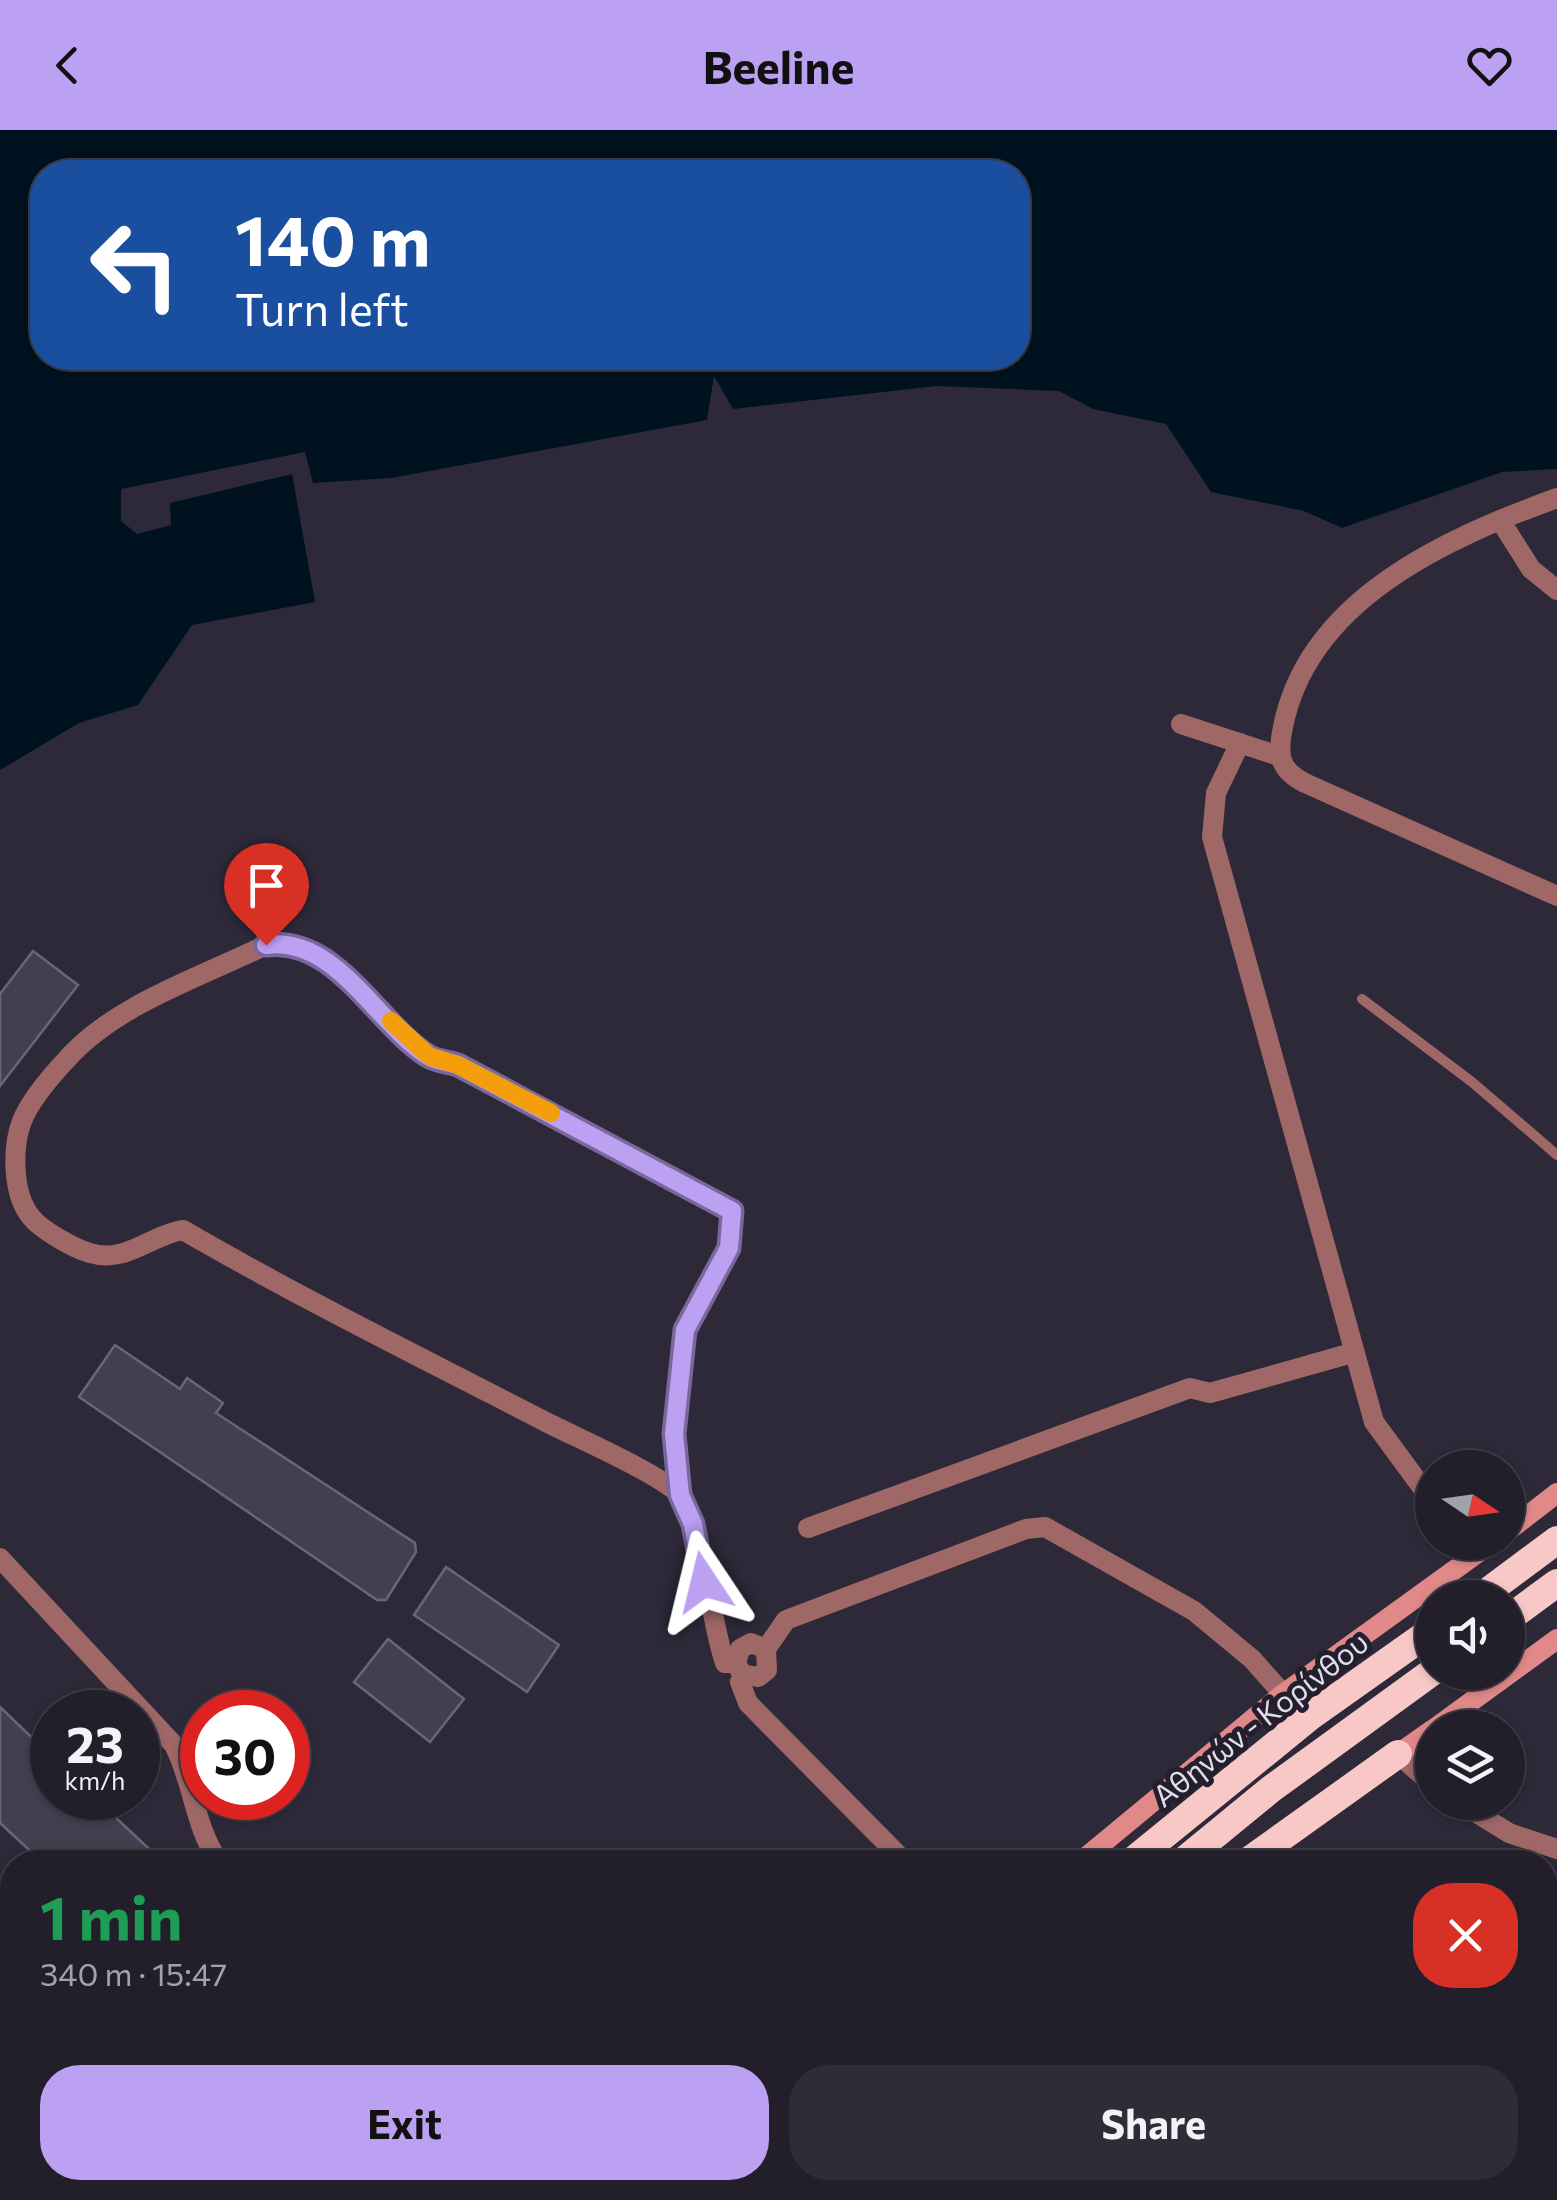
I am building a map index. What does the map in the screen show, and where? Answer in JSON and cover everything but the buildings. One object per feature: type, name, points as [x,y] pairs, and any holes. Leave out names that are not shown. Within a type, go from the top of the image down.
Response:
[{"type":"highway","points":[[1504,1580],[1557,1540]]},
{"type":"highway","points":[[1525,1607],[1557,1582]]},
{"type":"highway","name":"Αθηνών - Κορίνθου","points":[[1146,1850],[1312,1715],[1415,1642]]},
{"type":"highway","name":"Αθηνών - Κορίνθου","points":[[1197,1850],[1271,1789],[1415,1684]]},
{"type":"highway","points":[[1263,1850],[1398,1754]]},
{"type":"main road","points":[[1525,1518],[1557,1494]]},
{"type":"main road","points":[[1094,1850],[1283,1694],[1455,1560]]},
{"type":"main road","points":[[1459,1710],[1557,1639]]},
{"type":"main road","points":[[1398,1754],[1415,1742]]},
{"type":"street","points":[[1557,498],[1500,520],[1392,577],[1338,622],[1294,694],[1279,756],[1284,768],[1300,781],[1557,896]]},
{"type":"street","points":[[1500,520],[1531,568],[1557,590]]},
{"type":"street","points":[[1181,724],[1279,756]]},
{"type":"street","points":[[1240,743],[1216,793],[1212,837],[1352,1353],[1374,1422],[1415,1478]]},
{"type":"street","points":[[680,1495],[607,1453],[318,1308],[182,1230],[158,1234],[137,1252],[91,1254],[56,1234],[31,1217],[20,1188],[14,1150],[23,1117],[68,1057],[118,1018],[266,945],[289,942],[322,959],[429,1056],[473,1073],[732,1211],[729,1248],[685,1330],[674,1434],[680,1495],[693,1524],[748,1704],[893,1850]]},
{"type":"street","points":[[808,1528],[1190,1388],[1210,1393],[1352,1353]]},
{"type":"street","points":[[738,1673],[768,1670],[766,1649],[786,1620],[1026,1529],[1046,1527],[1194,1611],[1252,1659],[1283,1694]]},
{"type":"street","points":[[0,1558],[174,1745],[184,1764],[201,1834],[211,1850]]},
{"type":"street","points":[[1398,1754],[1415,1769]]},
{"type":"street","points":[[1489,1820],[1512,1834],[1557,1849]]},
{"type":"lane","points":[[1362,999],[1472,1082],[1557,1155]]},
{"type":"water","points":[[0,130],[1557,130],[1557,469],[1502,472],[1342,528],[1304,511],[1211,492],[1166,424],[1093,409],[1059,391],[936,386],[733,409],[714,376],[707,420],[391,478],[313,483],[305,452],[121,489],[121,521],[137,534],[171,525],[170,503],[292,474],[315,602],[192,625],[138,705],[79,723],[0,770]]},
{"type":"slow traffic","points":[[391,1021],[429,1056],[458,1065],[551,1113]]},
{"type":"route","points":[[266,945],[289,942],[322,959],[429,1056],[458,1065],[732,1211],[734,1225],[729,1248],[685,1330],[674,1434],[680,1495],[693,1524],[704,1582]]}]
